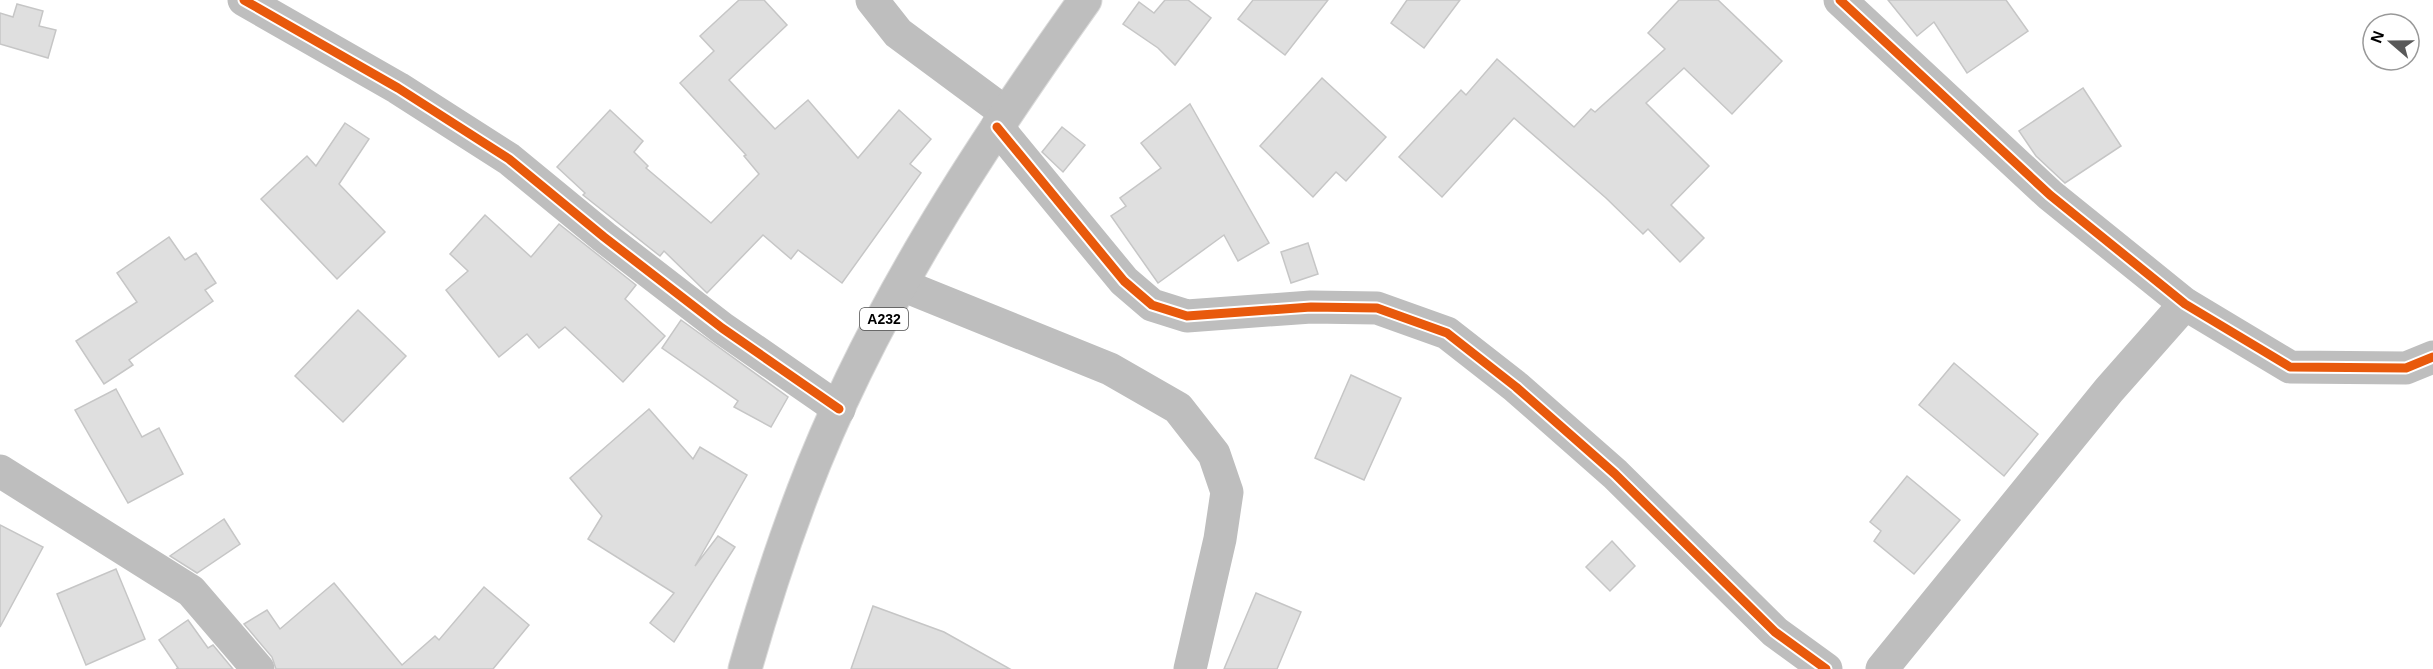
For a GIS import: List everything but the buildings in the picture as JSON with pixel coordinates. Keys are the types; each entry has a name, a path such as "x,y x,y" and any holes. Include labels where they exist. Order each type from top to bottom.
{"street":[{"path":"244,0 398,88 509,159 604,237 722,328 840,409"},
{"path":"872,0 898,33 1001,120 1124,281 1152,305 1187,316 1311,307 1377,308 1447,333 1516,387 1607,467 1775,632 1826,669"},
{"name":"A232","path":"746,669 759,619 803,491 840,409 902,285 1001,120 1084,0"},
{"path":"1840,0 2050,195 2185,304 2290,367 2406,368 2433,357"},
{"path":"902,285 1110,369 1178,408 1214,454 1227,492 1220,539 1190,669"},
{"path":"1882,669 2109,390 2185,304"},
{"path":"0,471 191,591 258,669"}],"cycle path":[{"path":"244,0 398,88 509,159 604,237 722,328 839,409"},
{"path":"1840,0 2050,195 2185,304 2290,367 2406,368 2433,357"},
{"path":"997,127 1124,281 1152,305 1187,316 1311,307 1377,308 1447,333 1516,387 1615,474 1775,632 1826,669"}]}
